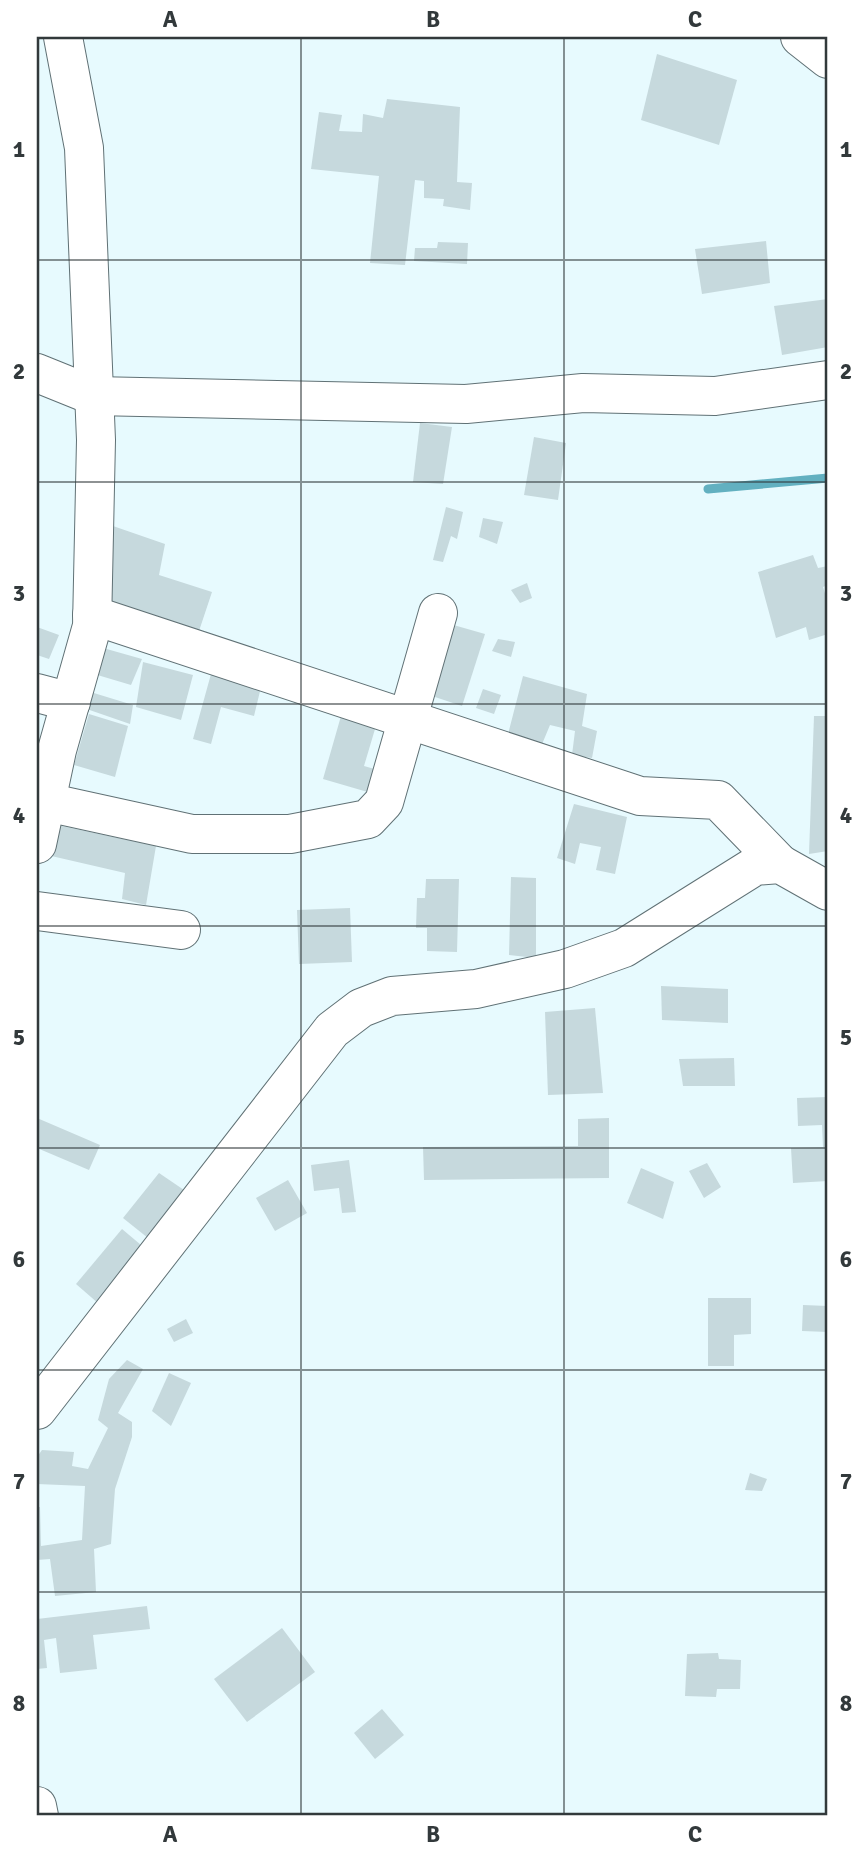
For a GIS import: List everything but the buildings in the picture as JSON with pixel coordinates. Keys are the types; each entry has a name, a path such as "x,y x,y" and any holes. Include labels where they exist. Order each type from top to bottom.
{"street":[{"path":"37,844 54,698 92,626 94,396 85,148 63,37"},
{"path":"800,37 828,60"},
{"path":"37,373 94,396 466,404 583,393 715,396 828,380"},
{"path":"41,801 192,834 290,834 368,819 384,802 438,613"},
{"path":"92,615 640,796 718,800 780,864 828,891"},
{"path":"37,1410 332,1030 361,1008 392,996 476,989 565,969 624,948 755,866 780,864"},
{"path":"37,911 181,930"}],"waterway":[{"path":"708,489 828,478"}]}
